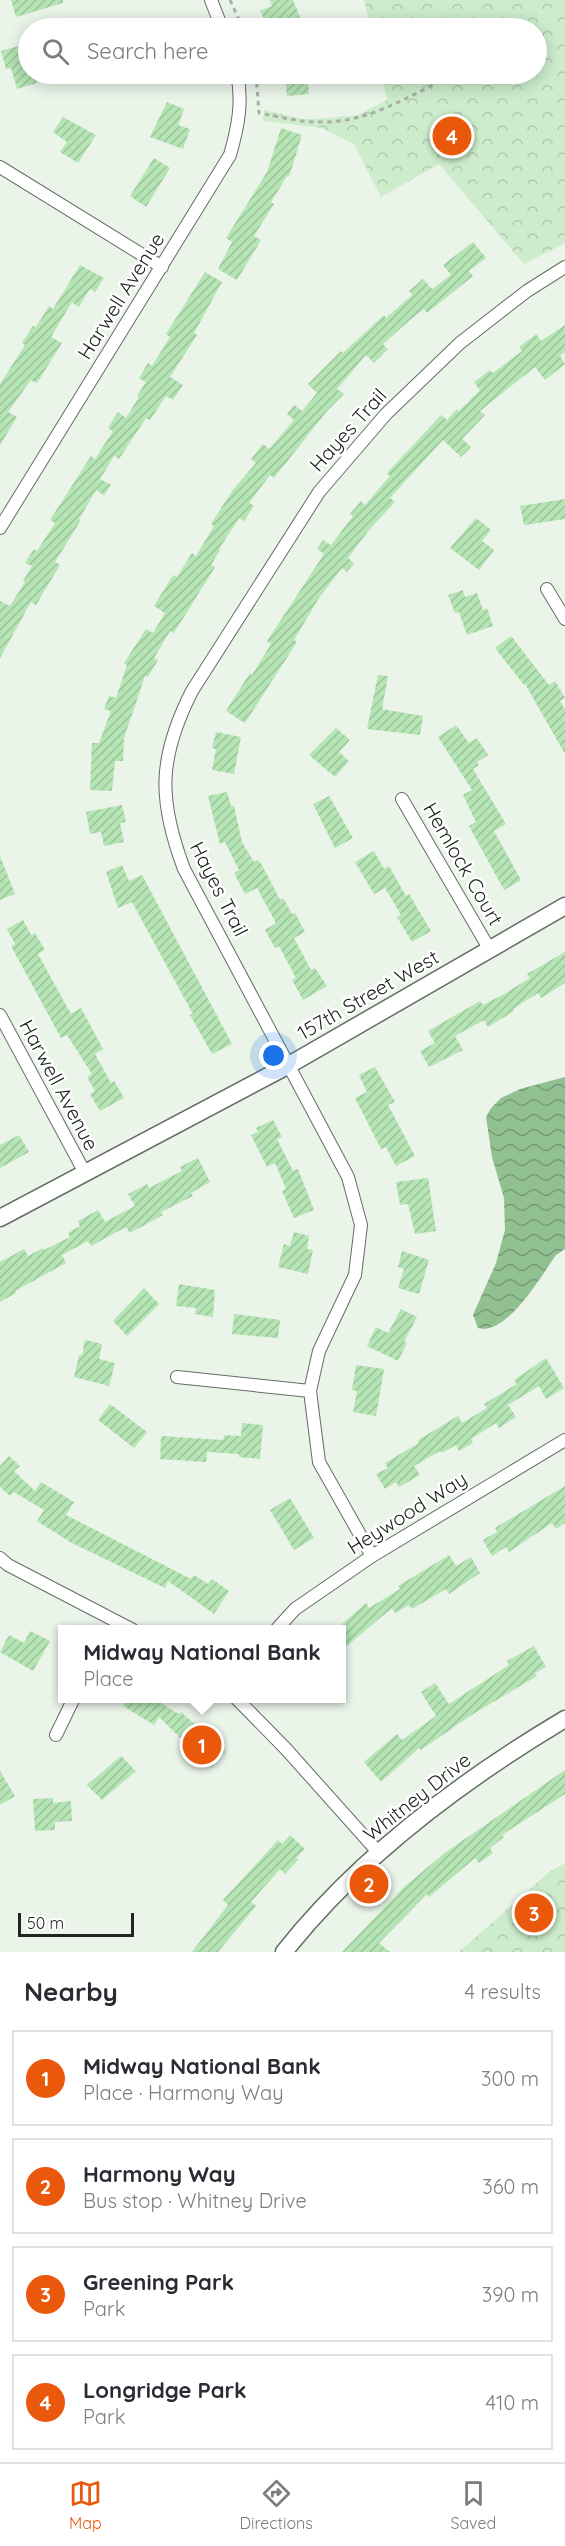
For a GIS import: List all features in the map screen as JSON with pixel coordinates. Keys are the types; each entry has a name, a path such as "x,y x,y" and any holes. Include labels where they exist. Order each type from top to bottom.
{"street":[{"path":"211,0 218,18"},
{"name":"Harwell Avenue","path":"0,528 230,155 239,124 239,84"},
{"path":"0,167 162,267"},
{"name":"Hayes Trail","path":"372,1556 318,1462 310,1390 319,1351 355,1275 361,1226 348,1177 184,869 170,833 165,795 166,760 176,722 192,691 319,492 386,414 460,343 527,291 565,267"},
{"path":"547,589 565,619"},
{"name":"Hemlock Court","path":"402,799 490,950"},
{"name":"157th Street West","path":"0,1218 289,1065 565,906"},
{"name":"Harwell Avenue","path":"0,1015 85,1173"},
{"path":"177,1377 310,1390"},
{"name":"Heywood Way","path":"280,1625 295,1609 372,1556 565,1440"},
{"path":"0,1558 8,1565 109,1624"},
{"path":"56,1735 72,1703"},
{"path":"241,1703 286,1749 378,1852"},
{"name":"Whitney Drive","path":"284,1952 378,1852 508,1753 565,1719"}],"path":[{"path":"230,0 238,18"},
{"path":"257,84 259,113 302,122 325,122 358,118 433,84"}],"green space":[{"path":"364,0 565,0 565,243 524,264 439,164 381,197 354,144 322,128 263,121 264,110 302,119 358,115 387,100 383,84 547,84 547,18 368,18"},
{"path":"565,1863 565,1952 459,1952 548,1873"}],"water":[{"path":"565,1077 565,1249 556,1255 511,1314 489,1328 478,1328 473,1315 496,1263 505,1230 504,1198 492,1157 486,1117 501,1098 520,1089"}],"building":[{"path":"11,0 63,0 63,3 16,17"},
{"path":"270,0 293,0 300,17 263,18 260,11 272,6"},
{"path":"18,46 18,84 34,84 17,89 11,68 6,69 1,51"},
{"path":"286,84 308,84 309,94 287,96"},
{"path":"167,102 184,109 178,125 190,129 183,149 150,137"},
{"path":"63,117 96,135 78,163 60,152 67,142 53,132"},
{"path":"281,128 302,135 289,177 287,176 271,202 274,204 254,236 261,240 237,280 218,269 232,242 226,238 267,172"},
{"path":"154,158 170,168 146,207 130,196"},
{"path":"473,242 486,258 469,271 473,276 427,313 424,309 410,320 383,344 388,349 374,363 366,355 337,389 344,394 327,411 274,478 270,475 249,503 254,506 244,521 239,518 219,549 211,565 215,567 174,633 170,631 154,658 158,660 148,677 145,676 124,738 123,761 115,761 112,791 90,790 92,743 99,743 111,711 104,709 109,696 116,698 127,665 124,663 146,629 153,633 165,613 154,606 173,575 177,577 192,553 196,556 214,526 211,524 232,491 256,463 251,459 263,444 269,449 294,420 287,414 294,405 302,411 317,393 308,384 341,351 343,353 384,315 386,318 412,295 409,291 423,279 432,289 451,275 443,265"},
{"path":"80,265 104,278 95,292 90,289 79,307 72,302 51,337 62,343 37,383 31,380 8,412 17,417 0,445 0,384 25,345 22,343 33,326 36,327 49,306 53,309"},
{"path":"205,272 222,282 194,333 197,335 170,377 183,385 173,400 166,396 150,420 146,418 119,459 114,456 100,479 111,485 104,495 96,490 79,519 81,520 55,562 60,565 36,605 31,602 0,658 0,601 10,606 25,582 23,581 32,566 25,563 34,549 37,551 55,523 50,520 91,456 95,459 113,431 108,428 118,412 126,418 139,397 137,396 146,382 139,378 148,363 152,366 170,337 166,334"},
{"path":"565,325 565,352 560,356 565,364 545,380 535,367 480,411 485,415 462,439 471,447 461,457 443,440 390,498 395,502 369,530 348,558 354,563 347,572 342,568 319,598 294,640 297,642 245,723 226,711 250,673 252,675 271,644 267,641 324,554 317,549 323,540 331,545 353,516 350,514 361,501 365,505 390,476 387,473 441,415 447,420 480,390 474,382 490,370 493,373 522,351 519,347 536,334 541,341"},
{"path":"565,499 565,519 524,525 520,506"},
{"path":"476,518 491,530 482,541 494,550 479,570 450,548"},
{"path":"463,590 465,597 477,593 483,610 487,608 493,626 467,635 459,612 455,613 448,595"},
{"path":"511,636 549,685 555,681 565,698 560,701 565,710 565,754 525,684 495,648"},
{"path":"378,675 388,676 382,709 423,716 420,735 367,729"},
{"path":"456,725 469,743 477,738 488,755 477,762 479,765 473,769 506,824 494,831 521,880 504,890 469,826 476,822 463,795 472,790 438,737"},
{"path":"336,728 350,740 339,752 349,761 335,777 309,755"},
{"path":"216,732 241,737 234,774 212,770 216,749 212,748"},
{"path":"227,792 231,806 234,806 242,842 254,862 258,860 262,865 280,900 283,898 292,914 295,913 305,932 294,938 311,970 315,968 327,986 303,1000 292,980 296,978 279,946 275,948 265,930 276,923 257,888 245,894 234,873 239,870 225,842 220,844 208,796"},
{"path":"329,796 353,838 335,848 313,804"},
{"path":"122,805 126,822 120,823 124,842 104,846 101,832 90,834 86,812"},
{"path":"374,851 384,869 389,866 406,896 409,894 431,931 412,942 397,917 401,915 385,888 374,894 355,862"},
{"path":"0,856 15,894 0,900"},
{"path":"122,865 129,881 142,875 232,1044 212,1054 190,1015 193,1014 132,902 118,908 106,872"},
{"path":"23,920 31,935 35,933 45,950 38,954 71,1014 81,1008 103,1049 95,1054 111,1083 114,1081 124,1098 100,1111 90,1094 95,1091 87,1077 92,1074 67,1035 61,1038 11,946 15,944 7,929"},
{"path":"565,952 565,983 541,998 538,993 488,1027 484,1020 455,1036 463,1050 429,1067 420,1051 435,1043 428,1031 480,1001 483,1005 504,994 530,978 527,974"},
{"path":"375,1067 395,1102 388,1105 415,1156 396,1166 386,1147 381,1149 355,1098 367,1092 359,1075"},
{"path":"273,1120 282,1137 277,1139 293,1171 298,1169 314,1210 294,1218 282,1191 286,1189 275,1163 267,1167 251,1135 258,1132 256,1128"},
{"path":"19,1135 29,1152 0,1168 0,1145"},
{"path":"198,1158 210,1182 191,1193 193,1196 161,1212 163,1215 130,1233 126,1227 91,1246 88,1241 62,1255 66,1263 15,1291 16,1293 0,1302 0,1262 24,1249 28,1256 70,1237 68,1233 80,1226 78,1221 98,1210 105,1222 135,1206 128,1194 147,1184 149,1188 182,1171 180,1167"},
{"path":"428,1178 436,1231 415,1234 408,1204 400,1205 396,1182"},
{"path":"294,1232 309,1236 307,1249 313,1250 308,1274 278,1267 284,1244 290,1246"},
{"path":"402,1251 429,1260 419,1294 398,1288 404,1269 398,1267"},
{"path":"179,1284 215,1290 213,1317 195,1314 196,1308 176,1306"},
{"path":"144,1288 159,1304 127,1336 113,1321"},
{"path":"401,1309 417,1317 404,1342 407,1343 398,1361 367,1346 376,1327 388,1333"},
{"path":"234,1314 280,1320 278,1338 232,1334"},
{"path":"85,1340 102,1344 99,1359 115,1363 109,1386 74,1377"},
{"path":"546,1358 564,1388 546,1399 539,1386 508,1405 516,1417 499,1428 496,1423 471,1439 473,1443 459,1451 456,1445 442,1453 440,1451 414,1466 420,1475 399,1487 396,1482 385,1489 376,1474 388,1468 385,1463 458,1416 462,1423 487,1408 484,1404 517,1384 514,1380"},
{"path":"356,1365 384,1369 376,1416 353,1412 357,1391 352,1390"},
{"path":"110,1404 147,1432 134,1448 98,1420"},
{"path":"242,1423 263,1425 260,1459 239,1457 239,1454 207,1452 206,1462 160,1459 161,1436 223,1440 224,1435 241,1436"},
{"path":"9,1456 20,1466 14,1471 35,1491 41,1482 74,1502 66,1515 191,1579 194,1575 208,1584 212,1579 229,1591 214,1614 168,1581 165,1588 70,1542 37,1521 44,1510 14,1492 10,1496 0,1487 0,1466"},
{"path":"565,1486 565,1523 556,1529 552,1523 509,1552 506,1547 492,1556 483,1540 497,1532 495,1528"},
{"path":"290,1498 314,1538 294,1550 270,1510"},
{"path":"449,1555 456,1566 471,1557 480,1573 449,1594 446,1589 412,1609 409,1605 395,1613 392,1608 346,1647 346,1625 342,1624 366,1603 369,1608 400,1589 398,1586"},
{"path":"30,1631 50,1641 33,1671 0,1652 9,1635 24,1643"},
{"path":"534,1646 546,1667 535,1673 537,1676 470,1716 421,1750 419,1748 381,1782 364,1762 397,1734 402,1740 436,1716 421,1692 435,1683 449,1704 509,1665 507,1661"},
{"path":"124,1703 160,1703 179,1714 181,1712 226,1752 211,1768 159,1717 154,1725 123,1706"},
{"path":"121,1756 136,1771 102,1800 87,1785"},
{"path":"565,1770 565,1794 502,1835 504,1837 490,1848 493,1853 479,1863 475,1858 429,1897 427,1894 379,1943 390,1952 342,1952 404,1887 446,1852"},
{"path":"0,1771 15,1796 0,1805"},
{"path":"53,1798 53,1803 71,1801 72,1821 55,1822 55,1830 35,1831 33,1799"},
{"path":"290,1835 305,1849 296,1858 298,1860 285,1874 280,1869 251,1902 256,1906 218,1952 192,1952 228,1905 223,1900 278,1840 282,1844"}],"place":[{"name":"Longridge Park","path":"452,136"},
{"name":"Midway National Bank","path":"202,1745"},
{"name":"Harmony Way","path":"369,1884"},
{"name":"Greening Park","path":"534,1913"}]}
